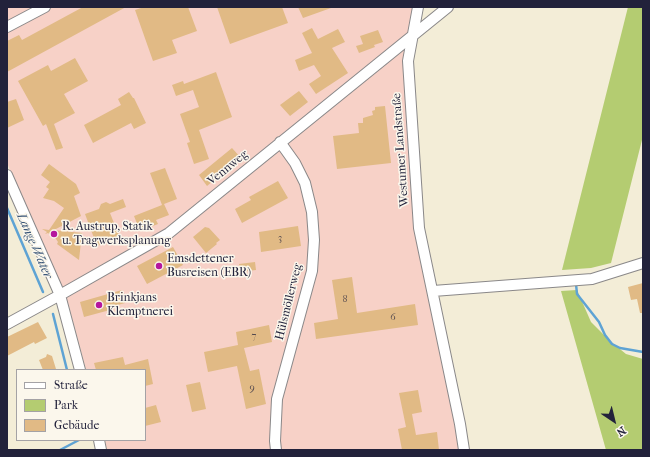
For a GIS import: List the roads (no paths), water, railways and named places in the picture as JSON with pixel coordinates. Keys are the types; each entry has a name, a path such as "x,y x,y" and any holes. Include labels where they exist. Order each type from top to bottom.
{"street":[{"path":"7,27 45,7"},
{"name":"Westumer Landstraße","path":"418,7 408,61 419,228 460,424 464,450"},
{"name":"Vennweg","path":"7,324 169,233 448,7"},
{"name":"Hülsmöllerweg","path":"276,450 277,399 312,271 314,240 312,212 305,183 295,163 280,142"},
{"path":"7,175 60,295 80,369"},
{"path":"433,291 592,279 643,263"}],"waterway":[{"name":"Lange Water","path":"7,208 43,292"},
{"path":"576,284 577,294 599,322 605,335 612,344 620,348 643,352"},
{"name":"Lange Water","path":"53,314 67,369"},
{"name":"Lange Water","path":"60,450 77,441"}],"place":[{"name":"R. Austrup, Statik u. Tragwerksplanung","path":"54,234"},
{"name":"Emsdettener Busreisen (EBR)","path":"159,266"},
{"name":"Brinkjans Klemptnerei","path":"99,305"}]}
